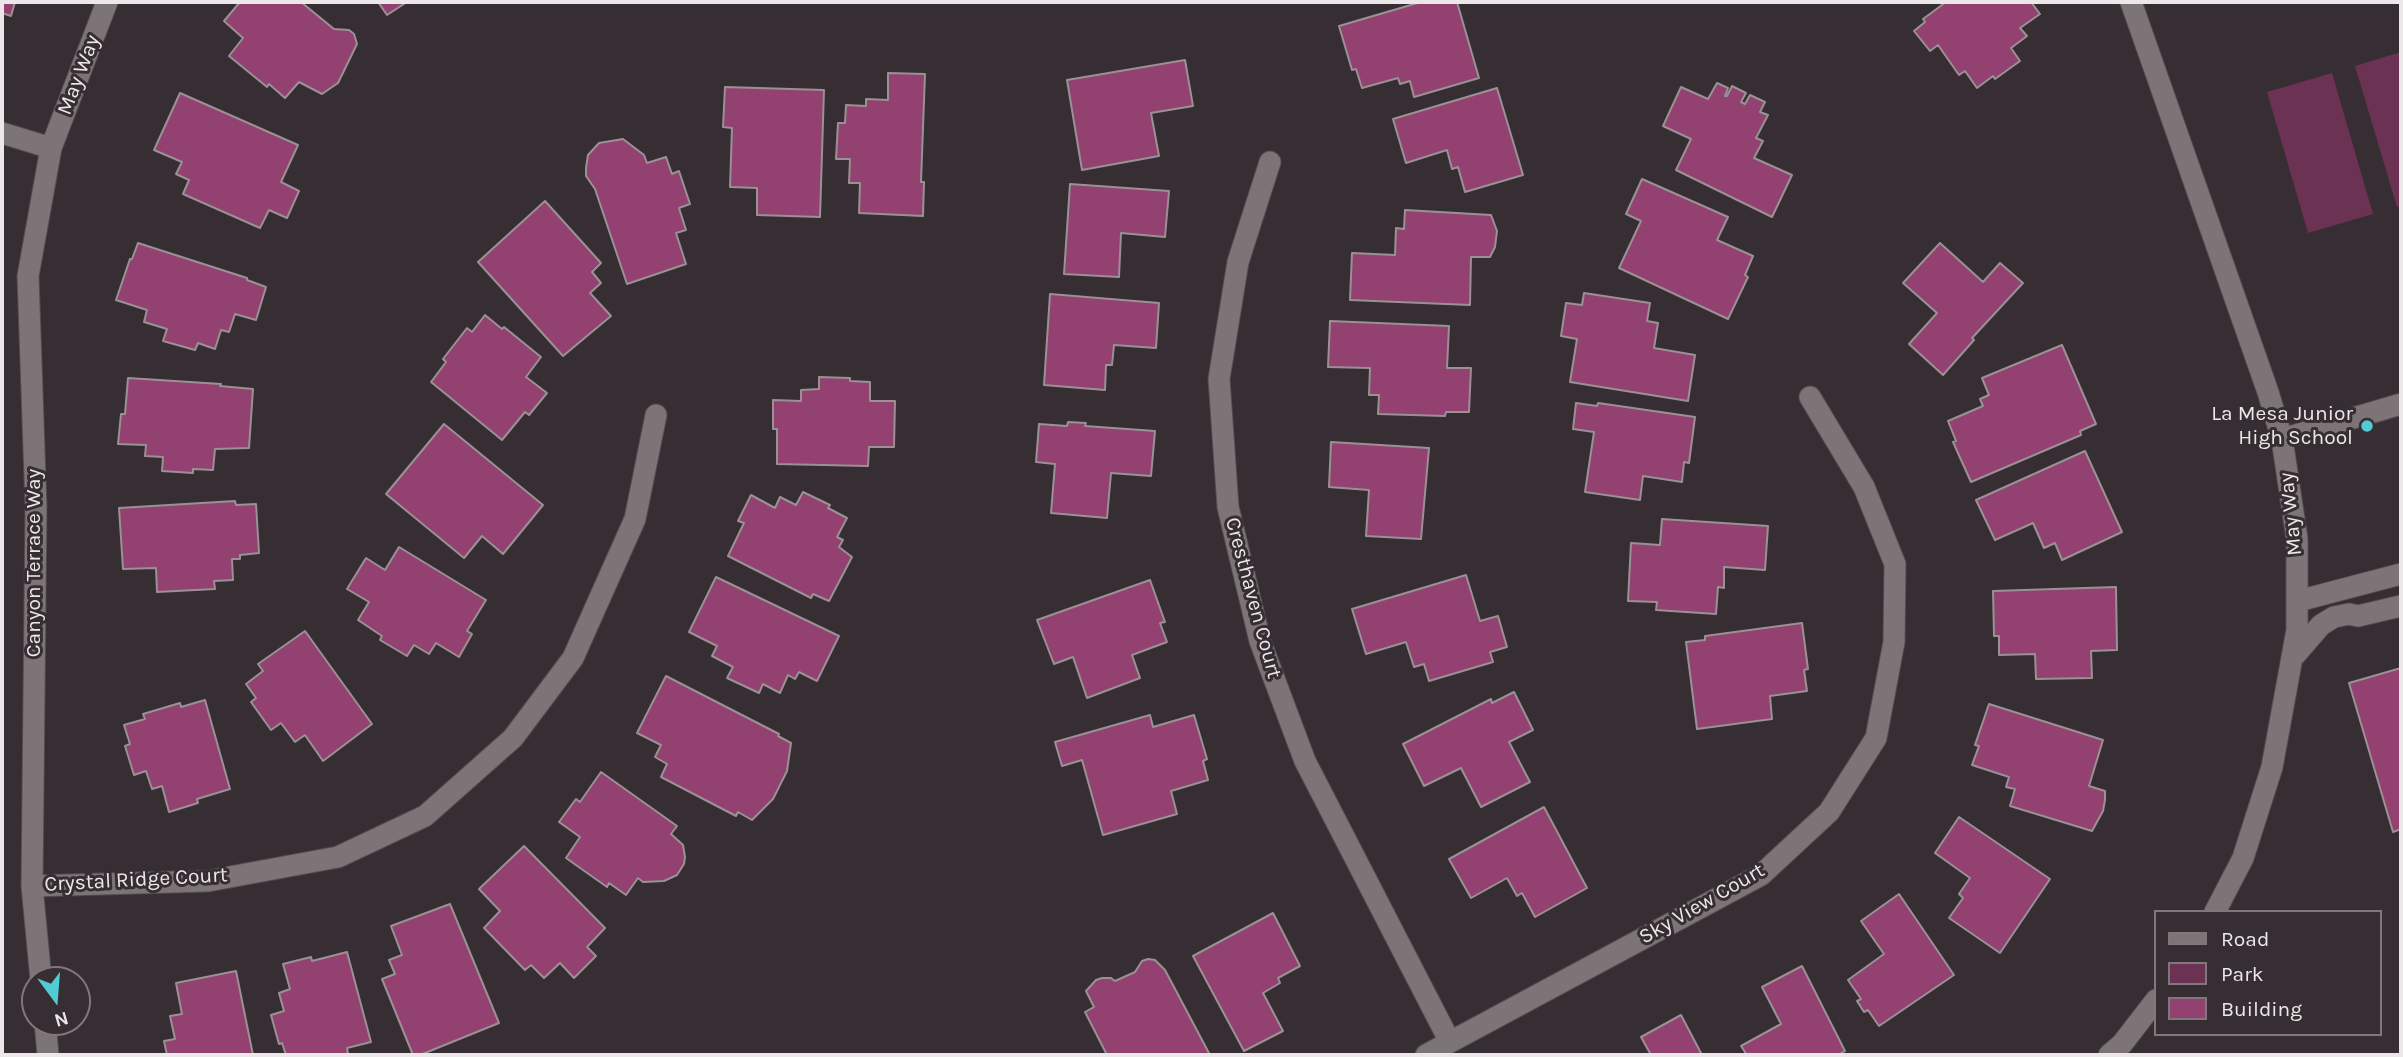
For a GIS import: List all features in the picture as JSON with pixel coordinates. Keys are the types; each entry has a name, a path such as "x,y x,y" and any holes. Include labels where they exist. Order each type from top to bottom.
{"street":[{"name":"May Way","path":"51,148 107,2"},
{"name":"May Way","path":"2131,2 2227,272 2282,439 2297,539 2298,601 2293,657 2272,767 2243,858 2216,910"},
{"path":"2,133 51,148"},
{"name":"Canyon Terrace Way","path":"40,966 32,886 36,507 28,276 51,148"},
{"name":"Cresthaven Court","path":"1270,162 1238,262 1219,379 1228,507 1261,641 1304,761 1450,1042"},
{"name":"Sky View Court","path":"1426,1055 1761,875 1829,812 1876,738 1894,642 1895,564 1864,487 1810,397"},
{"path":"2282,439 2401,404"},
{"name":"Crystal Ridge Court","path":"32,886 208,881 338,857 425,816 513,738 573,658 635,519 656,415"},
{"path":"2298,601 2401,574"},
{"path":"2293,657 2321,625 2334,617 2349,614 2358,616 2401,606"},
{"path":"2109,1055 2122,1044 2154,1003"},
{"path":"46,1036 48,1055"}],"green space":[{"path":"2401,52 2401,206 2397,207 2355,66"},
{"path":"2332,73 2373,214 2308,233 2267,92"}],"building":[{"path":"2,2 15,2 11,16 2,13"},
{"path":"240,2 301,2 334,29 349,30 354,34 357,44 338,83 322,94 299,82 285,98 229,56 243,38 224,21"},
{"path":"378,2 407,2 387,15"},
{"path":"1421,2 1457,2 1479,78 1414,97 1410,81 1400,84 1398,78 1362,88 1356,69 1352,70 1339,26"},
{"path":"1946,2 2031,2 2040,14 2020,28 2027,36 2011,48 2020,61 1977,88 1965,71 1959,75 1938,45 1930,51 1914,31 1925,22 1923,19"},
{"path":"1185,60 1193,106 1151,113 1159,156 1082,170 1067,80"},
{"path":"888,73 925,74 921,182 924,182 923,216 859,213 860,183 849,183 850,159 836,159 838,123 845,123 846,105 866,106 866,99 888,100"},
{"path":"1717,83 1728,88 1725,96 1732,86 1746,93 1741,102 1745,104 1750,95 1765,102 1760,112 1768,115 1756,138 1763,141 1754,158 1792,175 1772,217 1676,170 1691,139 1663,126 1681,87 1708,99"},
{"path":"725,87 824,90 820,217 757,215 757,188 730,187 732,128 723,127"},
{"path":"1497,88 1523,175 1465,192 1458,167 1452,169 1447,150 1406,163 1393,119"},
{"path":"180,93 298,145 281,182 299,191 287,218 269,210 260,228 183,194 189,180 176,174 182,162 154,150"},
{"path":"623,139 644,155 647,163 666,157 672,174 679,171 690,204 679,208 686,230 676,233 686,264 627,284 595,189 586,176 588,155 599,143"},
{"path":"1642,179 1728,217 1717,240 1753,256 1745,275 1748,277 1728,319 1619,268 1641,221 1626,214"},
{"path":"1070,184 1169,191 1165,237 1121,233 1119,277 1064,274"},
{"path":"545,201 601,263 592,272 601,283 590,293 611,316 563,356 478,262"},
{"path":"1405,210 1491,215 1497,231 1495,247 1490,257 1471,257 1470,305 1350,300 1352,253 1395,255 1396,228 1404,229"},
{"path":"138,243 247,278 266,287 256,320 235,314 229,332 221,330 215,349 198,343 195,350 163,341 167,329 144,322 147,310 116,300"},
{"path":"1940,243 1983,282 2000,263 2023,283 1972,338 1974,340 1943,375 1909,344 1937,313 1903,283"},
{"path":"1584,293 1650,303 1647,321 1658,323 1654,348 1695,355 1688,401 1570,382 1577,339 1561,336 1566,303 1582,305"},
{"path":"1050,294 1159,303 1156,348 1114,345 1112,365 1106,365 1105,390 1044,385"},
{"path":"485,315 541,357 526,377 547,393 529,415 525,412 502,440 431,382 446,362 443,359 467,328 472,332"},
{"path":"1330,321 1449,326 1447,368 1471,368 1469,412 1446,412 1445,416 1378,414 1379,395 1369,395 1370,368 1328,367"},
{"path":"2062,345 2096,424 2080,431 2081,435 1971,482 1953,442 1956,441 1948,421 1983,406 1980,399 1989,395 1982,378"},
{"path":"819,377 870,382 870,401 895,401 894,447 869,447 868,466 777,464 777,429 773,429 773,400 801,401 801,390 819,389"},
{"path":"128,378 221,384 220,386 253,389 249,448 215,449 213,470 193,469 193,473 162,471 163,457 145,456 146,445 118,444 121,414 125,414"},
{"path":"1576,403 1597,406 1598,403 1695,417 1689,463 1684,462 1682,482 1643,476 1640,500 1585,492 1594,432 1573,429"},
{"path":"1068,422 1086,423 1085,426 1155,431 1151,476 1111,473 1107,518 1051,513 1055,464 1036,462 1039,424 1067,426"},
{"path":"444,424 543,505 503,554 482,536 464,558 386,494"},
{"path":"1331,442 1429,448 1421,539 1366,536 1369,490 1329,487"},
{"path":"2085,451 2122,532 2062,560 2055,543 2044,548 2033,523 1995,540 1976,500"},
{"path":"803,492 830,505 828,508 847,518 837,537 843,540 839,547 852,557 829,601 813,594 811,598 728,556 744,523 738,521 751,495 775,508 780,497 796,505"},
{"path":"235,501 236,505 256,504 259,553 240,555 240,559 232,559 233,580 214,581 215,589 157,592 156,568 123,569 119,508"},
{"path":"1662,519 1768,526 1765,570 1724,567 1724,588 1718,587 1716,614 1656,610 1657,602 1628,601 1631,543 1660,545"},
{"path":"399,547 486,600 467,631 472,634 459,657 436,643 429,654 414,645 407,656 380,640 382,636 358,620 369,602 347,589 366,558 385,570"},
{"path":"1466,575 1480,621 1498,616 1507,647 1490,652 1493,662 1429,681 1424,664 1414,667 1406,642 1366,654 1352,609"},
{"path":"716,577 839,636 817,681 799,672 795,679 788,675 780,693 763,684 759,693 727,678 733,667 712,656 717,646 689,632"},
{"path":"1150,580 1165,622 1160,623 1167,642 1132,655 1140,678 1087,698 1073,657 1054,664 1037,620"},
{"path":"2116,587 2117,650 2091,651 2092,678 2036,679 2035,654 1999,655 1999,636 1994,636 1993,591"},
{"path":"1802,623 1808,669 1804,670 1807,691 1770,696 1772,719 1697,729 1686,642 1705,640 1705,636"},
{"path":"305,631 372,724 323,761 305,735 295,742 281,723 271,730 251,702 256,698 246,684 263,671 258,664"},
{"path":"2401,668 2401,829 2393,832 2349,683"},
{"path":"666,676 779,734 778,736 791,743 787,771 773,799 752,820 738,812 736,816 661,777 667,764 655,757 661,745 637,733"},
{"path":"1514,692 1533,730 1509,742 1530,782 1481,807 1461,768 1424,786 1403,744 1491,699 1492,703"},
{"path":"205,700 230,789 197,799 198,803 169,812 162,786 152,789 146,771 134,775 125,746 130,744 124,725 145,719 143,714 180,703 181,707"},
{"path":"1989,704 2103,740 2089,786 2105,791 2105,800 2103,811 2092,831 2010,806 2015,789 2006,787 2009,777 1972,765 1979,746 1975,745"},
{"path":"1150,715 1153,727 1194,715 1207,759 1203,761 1208,780 1171,791 1177,814 1103,835 1082,760 1062,766 1055,742"},
{"path":"601,772 677,826 671,834 683,845 685,857 677,875 664,881 643,882 638,878 626,895 609,883 607,887 566,858 580,837 559,822 576,799 580,802"},
{"path":"1544,807 1587,888 1535,917 1522,893 1517,896 1507,878 1471,898 1449,859"},
{"path":"1959,817 2050,879 2000,953 1949,918 1963,898 1959,894 1970,878 1935,853"},
{"path":"524,846 605,928 587,947 596,956 574,978 560,963 544,978 531,965 525,970 484,928 500,911 479,889"},
{"path":"1899,894 1954,975 1879,1026 1868,1010 1864,1012 1857,1001 1861,999 1848,980 1884,954 1861,921"},
{"path":"450,904 499,1023 420,1055 413,1055 382,979 395,974 389,960 402,955 391,926"},
{"path":"1273,913 1300,966 1278,978 1280,983 1263,993 1283,1031 1244,1051 1193,956"},
{"path":"347,952 371,1042 347,1048 348,1053 344,1055 286,1055 282,1043 279,1044 271,1015 284,1011 279,993 290,989 283,964 311,957 312,961"},
{"path":"1155,960 1165,970 1210,1055 1107,1055 1085,1012 1094,1007 1086,991 1096,980 1111,978 1115,981 1135,972 1142,961"},
{"path":"1802,966 1845,1051 1838,1055 1747,1055 1741,1046 1781,1024 1762,987"},
{"path":"236,971 253,1055 167,1055 164,1041 175,1039 170,1016 182,1014 176,983"},
{"path":"1681,1015 1702,1055 1651,1055 1641,1037"}],"place":[{"name":"La Mesa Junior High School","path":"2367,426"}]}
